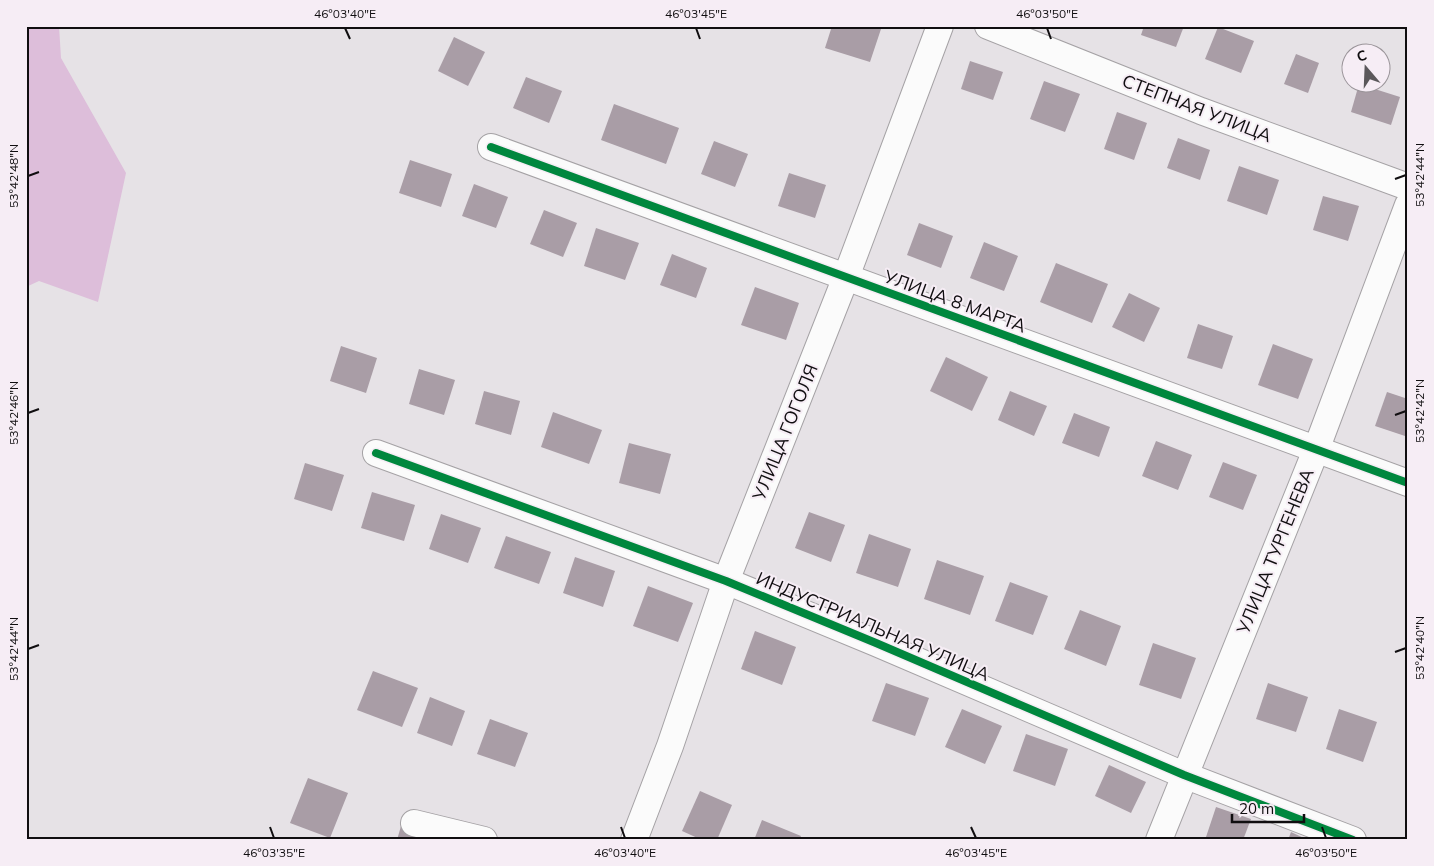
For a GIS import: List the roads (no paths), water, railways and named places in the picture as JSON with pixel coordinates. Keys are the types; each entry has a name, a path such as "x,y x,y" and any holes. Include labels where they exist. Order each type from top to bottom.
{"street":[{"name":"УЛИЦА ГОГОЛЯ","path":"634,840 670,746 726,581 846,277 940,26"},
{"name":"СТЕПНАЯ УЛИЦА","path":"988,26 1201,111 1408,187"},
{"name":"УЛИЦА 8 МАРТА","path":"491,147 1408,483"},
{"name":"УЛИЦА ТУРГЕНЕВА","path":"1159,840 1316,450 1408,205"},
{"name":"ИНДУСТРИАЛЬНАЯ УЛИЦА","path":"376,453 726,581 1184,775 1353,840"},
{"path":"414,822 484,840"}]}
